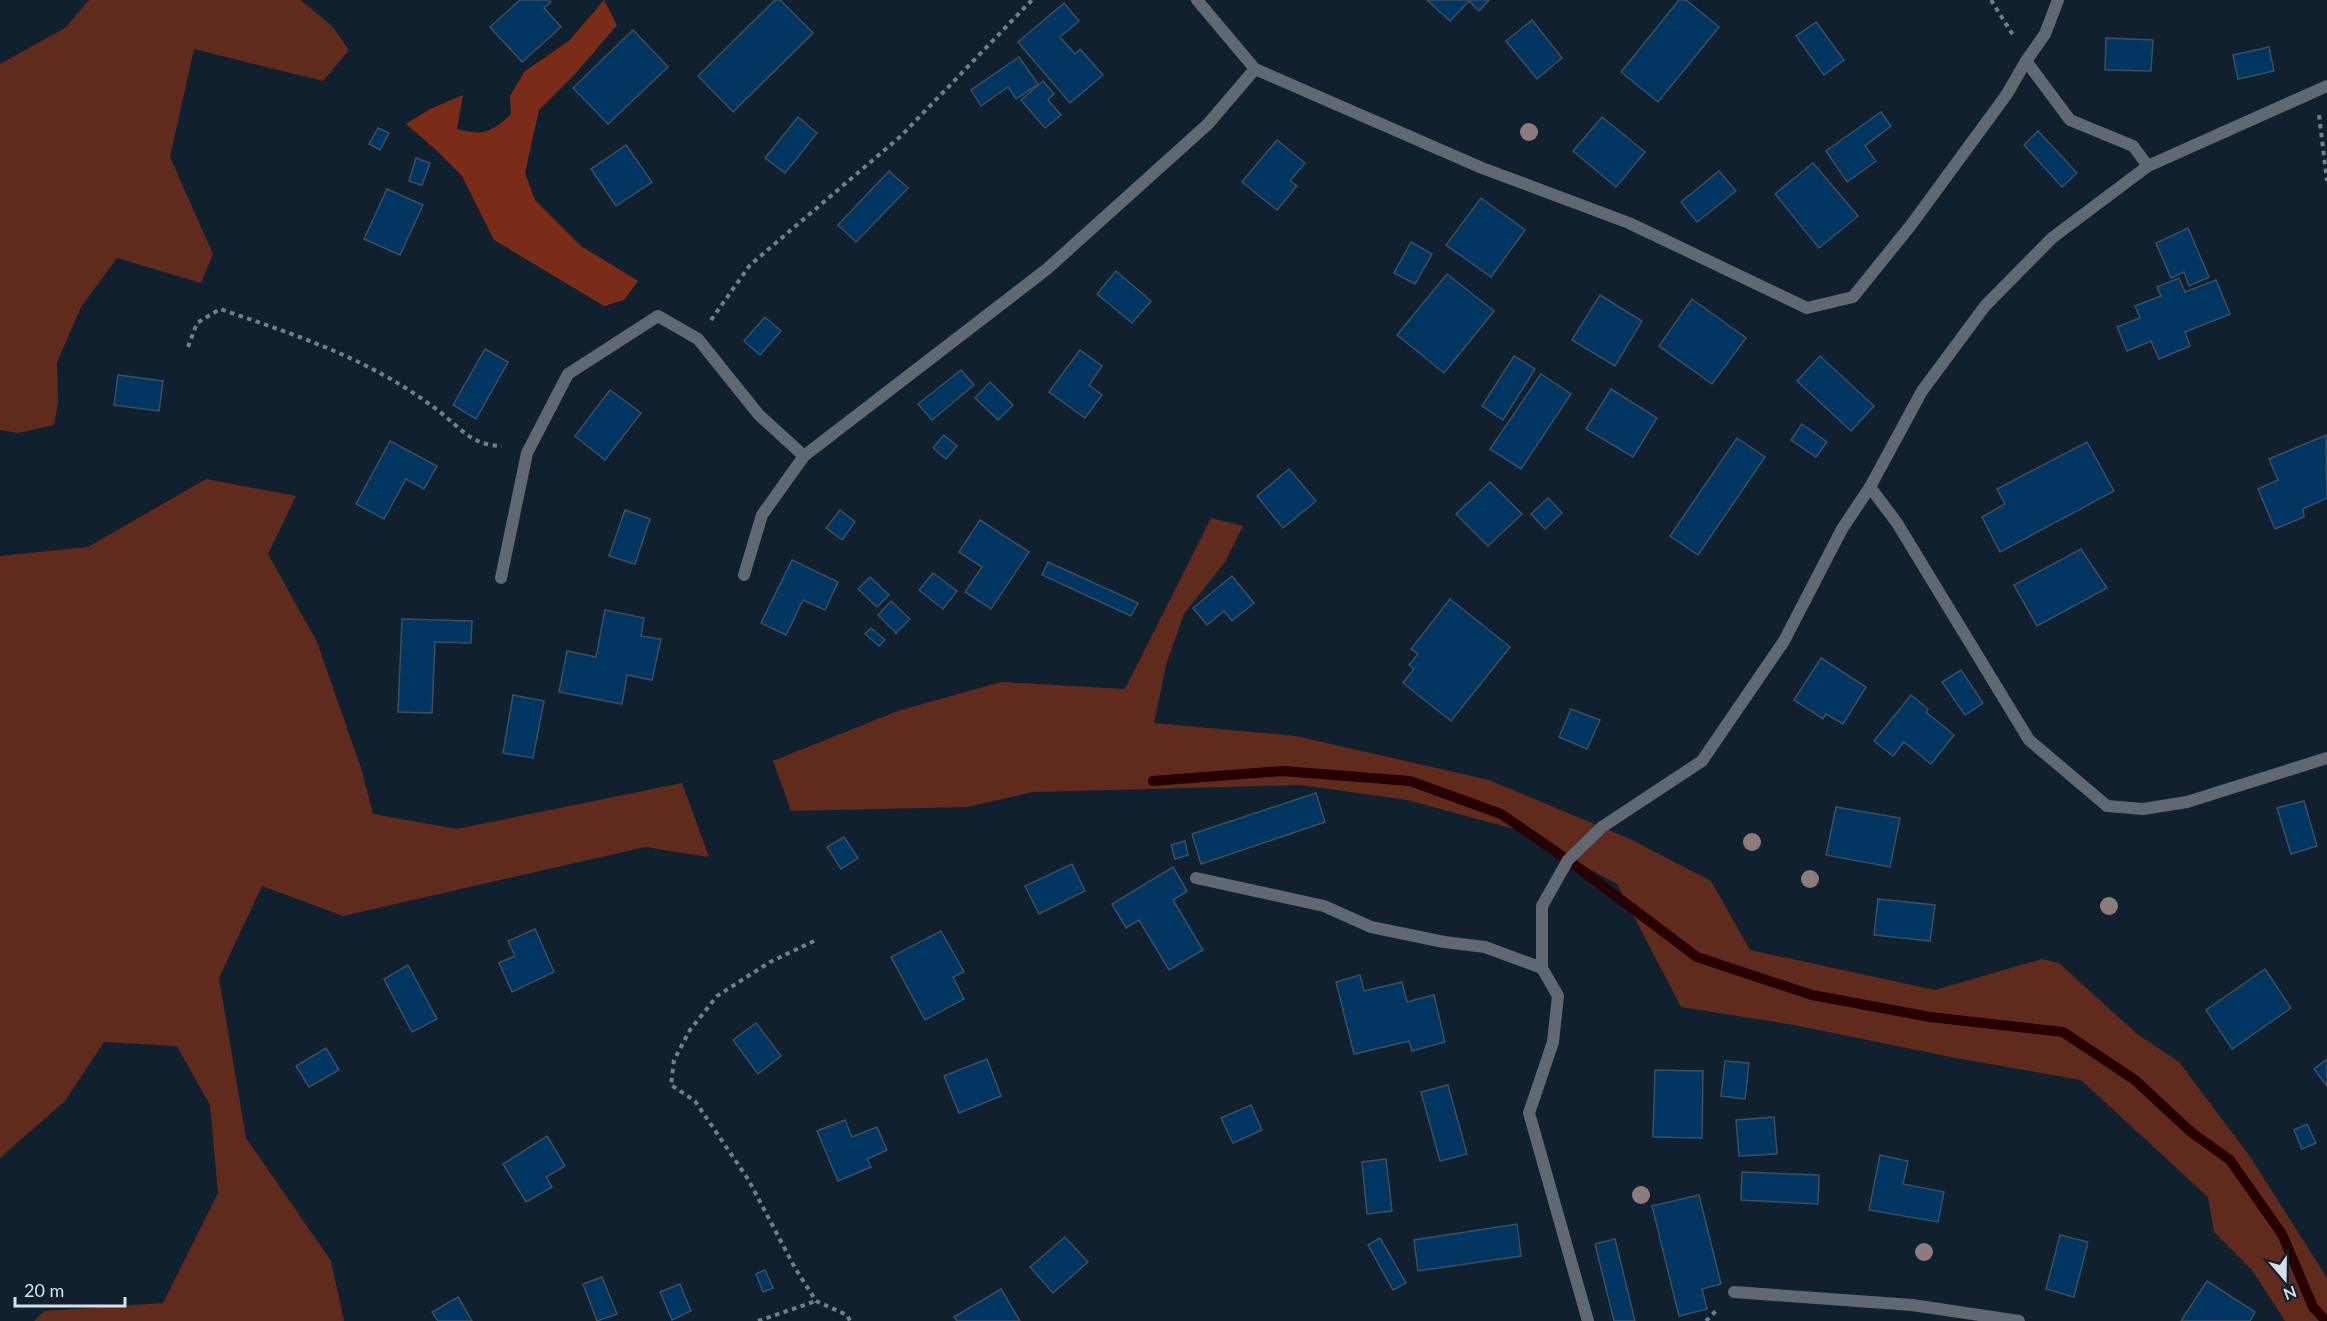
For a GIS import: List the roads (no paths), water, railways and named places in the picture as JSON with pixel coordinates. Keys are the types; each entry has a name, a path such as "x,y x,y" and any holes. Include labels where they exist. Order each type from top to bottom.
{"street":[{"path":"1197,0 1255,69 1482,168 1629,223 1807,308 1853,297 1911,225 2007,94 2045,34 2058,0"},
{"path":"2026,61 2070,120 2133,146 2148,166"},
{"path":"744,575 762,515 804,456 1047,268 1208,124 1255,69"},
{"path":"1588,1321 1529,1113 1553,1042 1558,996 1542,968 1542,906 1568,860 1602,827 1702,761 1784,641 1842,529 1870,487 1922,391 1985,306 2052,238 2148,166 2322,88"},
{"path":"501,578 527,453 568,374 658,316 698,339 759,415 804,456"},
{"path":"1870,487 1897,523 2029,740 2108,806 2143,809 2187,802 2327,758"},
{"path":"1197,878 1324,906 1371,927 1444,942 1485,947 1542,968"},
{"path":"1734,1292 1912,1305 2019,1321"}],"waterway":[{"path":"1153,781 1283,771 1410,781 1501,814 1568,860 1697,957 1812,995 1930,1017 2063,1032 2135,1080 2191,1132 2230,1160 2282,1234 2313,1307 2326,1321"}]}
